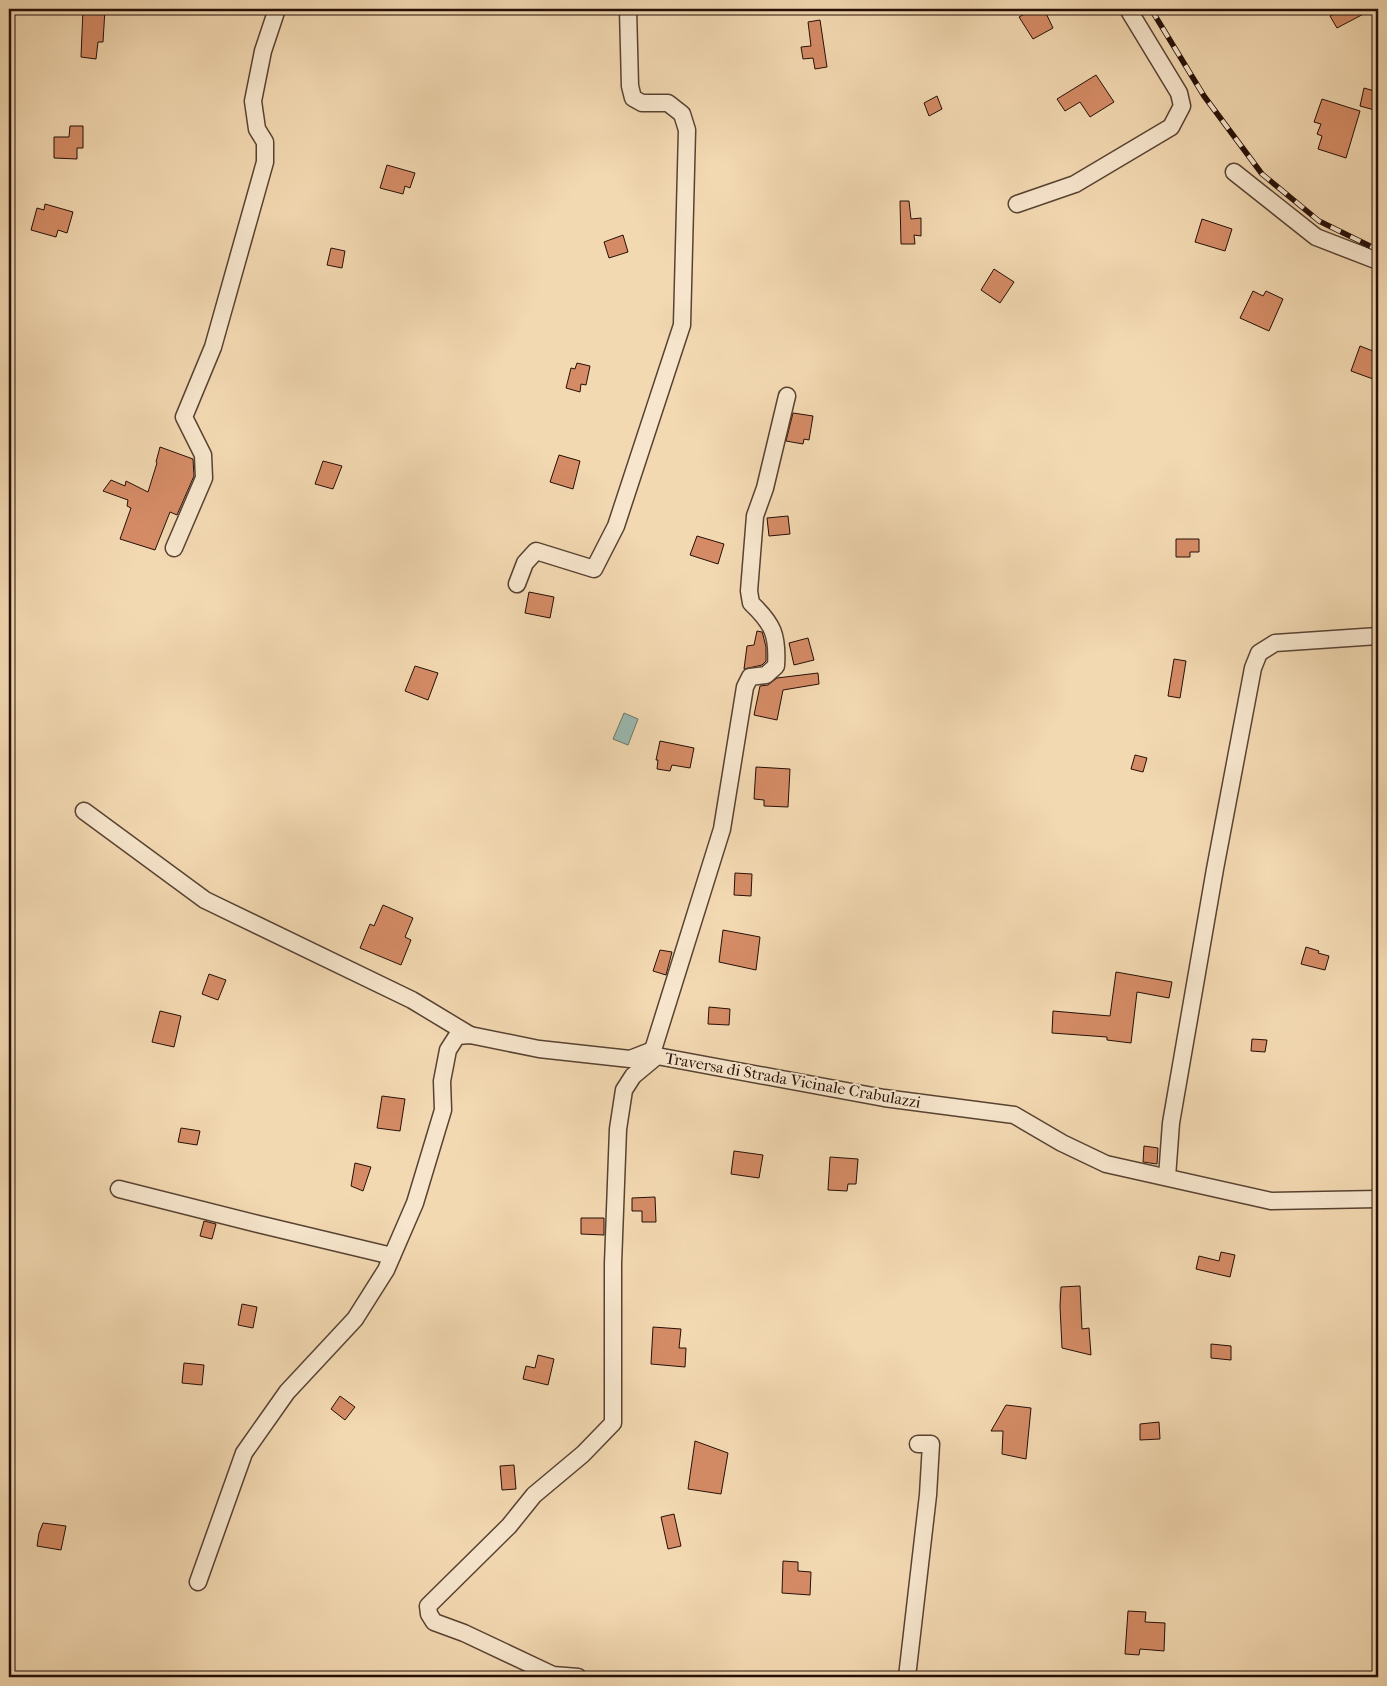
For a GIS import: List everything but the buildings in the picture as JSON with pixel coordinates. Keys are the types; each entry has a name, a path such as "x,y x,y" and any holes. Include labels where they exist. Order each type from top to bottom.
{"street":[{"path":"174,548 204,478 203,455 184,417 213,347 265,162 265,142 257,130 253,101 263,51 277,9"},
{"path":"517,584 525,563 536,551 594,570 616,526 682,325 687,130 682,114 668,103 642,103 633,98 630,86 628,9"},
{"path":"1017,204 1075,184 1171,127 1182,106 1178,94 1128,9"},
{"path":"1234,172 1316,236 1378,262"},
{"name":"Traversa di Strada Vicinale Crabulazzi","path":"787,396 765,488 755,516 749,591 751,603 765,617 776,638 776,666 766,675 750,678 745,687 722,829 655,1053 884,1098 1014,1115 1062,1143 1106,1164 1271,1201 1378,1199"},
{"path":"1167,1177 1175,1103 1215,868 1253,668 1259,653 1275,643 1378,636"},
{"path":"84,811 205,900 412,1000 470,1035"},
{"path":"198,1582 244,1453 287,1392 354,1319 386,1270 415,1203 442,1110 442,1081 448,1050 457,1036 470,1035 538,1049 630,1059 655,1053"},
{"path":"578,1677 553,1675 464,1633 434,1622 429,1614 428,1606 509,1526 534,1496 583,1454 613,1424 613,1264 618,1129 624,1090 633,1076 655,1053"},
{"path":"119,1189 392,1256"},
{"path":"907,1677 932,1444 918,1444"}],"water":[{"path":"624,713 638,719 628,745 613,739"}],"railway":[{"path":"1151,9 1204,96 1262,174 1319,221 1378,250"}]}
